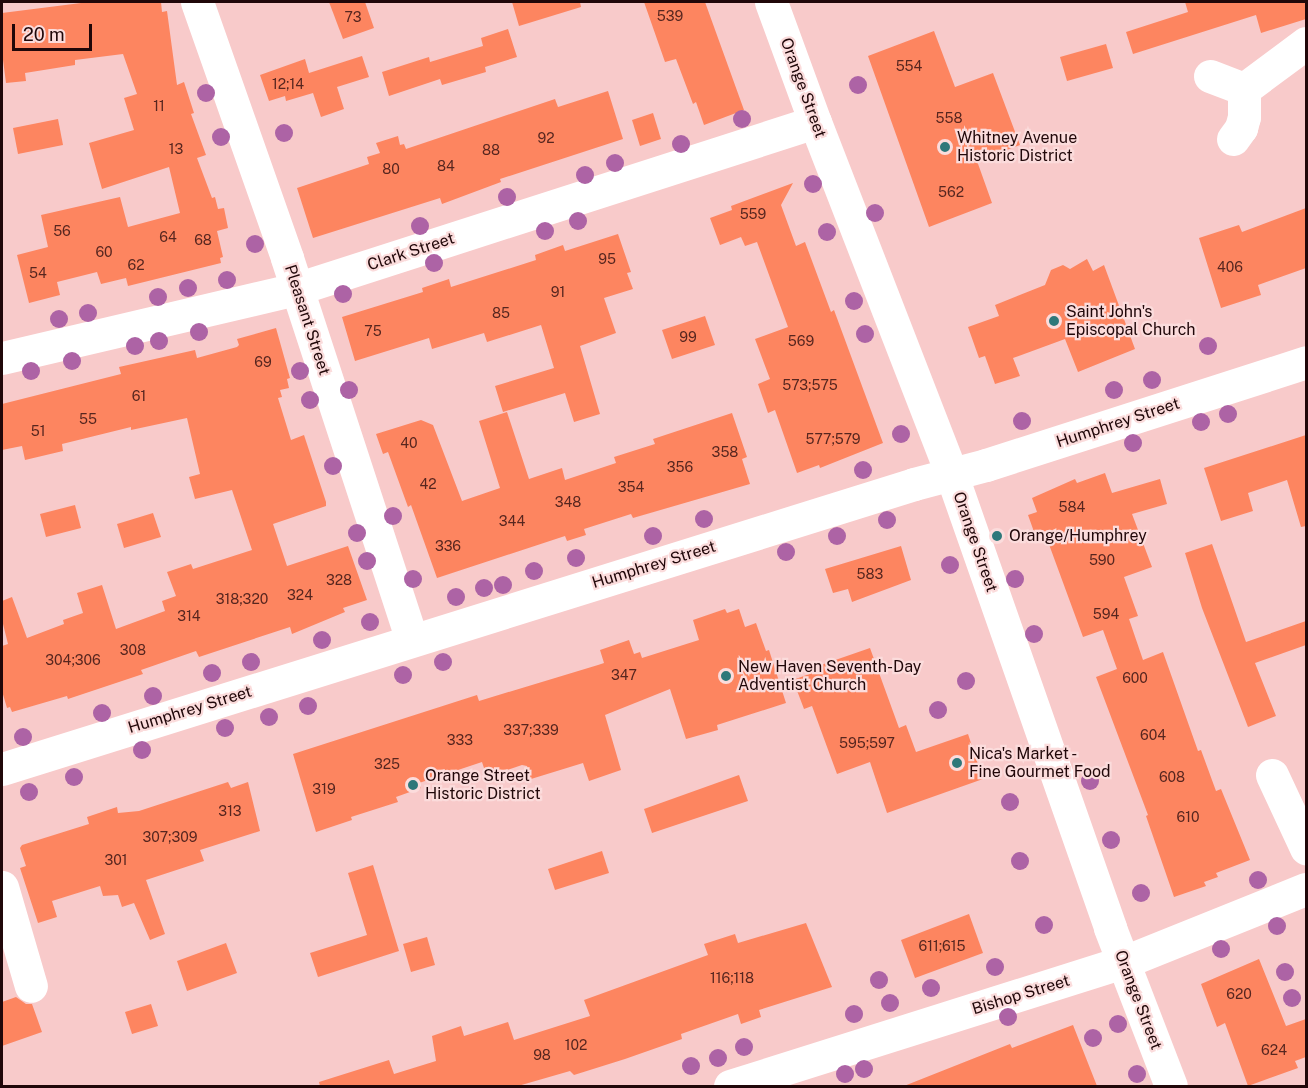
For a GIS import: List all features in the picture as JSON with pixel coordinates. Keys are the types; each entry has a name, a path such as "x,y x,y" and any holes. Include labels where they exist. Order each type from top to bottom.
{"street":[{"name":"Pleasant Street","path":"197,2 296,289 412,640"},
{"name":"Orange Street","path":"771,2 951,473 1170,1086"},
{"path":"1244,89 1306,43"},
{"path":"1210,76 1244,89"},
{"path":"1233,139 1241,128 1244,117 1244,89"},
{"name":"Clark Street","path":"2,358 296,289 815,122"},
{"name":"Humphrey Street","path":"2,769 951,473 986,465 1306,362"},
{"path":"1272,775 1306,848"},
{"path":"2,887 31,986"},
{"name":"Bishop Street","path":"730,1086 1124,962 1306,889"}],"building":[{"path":"89,2 161,2 162,12 167,11 177,85 184,82 194,113 191,114 206,155 197,158 212,198 215,197 218,209 224,208 228,228 217,231 223,257 220,258 221,263 128,286 126,278 101,284 97,272 57,282 60,295 29,303 17,255 48,247 41,215 120,197 128,227 180,213 169,167 102,189 89,143 134,130 124,98 137,94 123,54 75,60 75,65 25,73 26,81 6,83 2,52 2,13"},
{"path":"329,2 365,2 374,28 343,39"},
{"path":"512,2 580,2 581,7 519,26"},
{"path":"644,2 705,2 744,110 704,125 696,102 693,104 676,59 665,62"},
{"path":"1185,2 1306,2 1306,19 1261,33 1256,15 1133,54 1126,32 1188,12"},
{"path":"508,29 517,57 485,67 486,72 442,85 440,79 389,96 382,72 429,57 430,62 483,46 481,38"},
{"path":"934,31 955,87 993,73 1020,145 977,161 992,203 929,227 868,56"},
{"path":"1106,44 1113,68 1067,81 1060,57"},
{"path":"362,56 369,77 337,87 344,109 321,117 313,93 286,101 285,96 269,101 260,75 305,59 309,73"},
{"path":"608,91 623,139 500,179 501,182 442,204 440,198 313,238 297,188 369,164 367,157 380,153 376,143 398,136 400,145 404,144 406,149 555,99 558,107"},
{"path":"653,113 661,139 640,146 632,120"},
{"path":"58,119 63,145 18,154 13,128"},
{"path":"793,183 781,205 796,246 805,242 831,312 834,310 883,443 820,468 819,465 797,473 775,410 768,413 758,384 770,379 755,339 788,327 757,242 745,246 741,237 720,245 710,218 732,210 731,206"},
{"path":"1306,208 1306,268 1258,285 1261,295 1221,308 1199,238 1239,225 1242,232"},
{"path":"618,234 631,272 627,273 633,289 604,298 616,333 580,346 600,414 574,422 565,393 503,412 495,386 554,368 541,325 487,342 484,333 432,349 429,338 355,361 342,317 423,292 422,288 449,279 451,287 536,260 535,255 563,245 565,251"},
{"name":"Saint John's Episcopal Church","path":"1087,259 1093,271 1104,265 1135,349 1078,372 1065,339 1013,358 1020,376 995,384 985,356 979,358 968,327 999,316 995,305 1045,285 1051,270 1063,265 1070,269"},
{"path":"705,316 715,345 672,359 662,330"},
{"path":"276,328 290,378 287,379 289,388 280,390 282,397 278,398 291,440 304,435 326,502 326,506 273,524 287,566 348,546 367,600 343,608 345,612 292,634 290,627 199,657 196,651 141,670 143,674 68,699 67,696 12,712 10,707 7,708 2,691 2,646 8,644 2,620 2,601 12,597 27,638 64,624 63,620 83,613 77,593 102,585 116,629 165,611 162,601 176,596 167,572 191,564 193,569 252,550 232,490 195,499 189,477 200,474 187,418 131,430 131,427 62,444 63,451 25,460 22,446 2,450 2,404 121,374 119,367 195,350 197,358 237,347 239,345 237,339"},
{"path":"507,412 529,479 562,468 565,480 616,463 614,457 655,444 653,439 732,413 747,457 742,459 750,484 633,518 631,514 584,529 586,535 567,541 565,536 437,578 411,505 408,507 388,452 383,454 376,434 421,420 433,425 462,501 500,488 479,421"},
{"path":"1306,435 1306,526 1301,527 1287,480 1248,493 1253,511 1221,521 1204,468"},
{"path":"1105,473 1112,493 1160,479 1167,504 1132,514 1152,567 1124,577 1138,616 1129,619 1143,660 1163,652 1198,751 1201,750 1216,791 1221,789 1250,860 1216,873 1218,877 1204,882 1206,886 1174,897 1146,816 1148,815 1096,677 1117,669 1103,630 1083,637 1047,539 1038,543 1028,515 1037,512 1032,498 1075,479 1077,483"},
{"path":"75,505 81,528 46,537 40,514"},
{"path":"153,513 161,537 124,548 117,524"},
{"path":"1212,544 1246,642 1306,621 1306,645 1255,663 1276,716 1248,727 1202,608 1185,553"},
{"path":"901,546 911,580 852,602 848,589 833,593 825,569"},
{"path":"725,609 727,613 739,609 745,627 756,623 766,651 769,650 786,703 717,725 718,730 686,739 670,689 605,715 621,770 589,781 583,763 531,779 527,766 522,765 487,777 482,762 419,783 421,788 396,797 398,802 351,817 352,820 316,832 293,754 477,695 479,701 604,663 600,650 629,640 634,654 640,652 642,658 699,640 693,620"},
{"path":"870,648 899,728 906,725 916,752 968,734 983,779 887,813 870,762 837,774 812,706 804,709 793,680 820,670 818,666"},
{"path":"739,775 748,801 652,833 644,809"},
{"path":"228,782 231,788 248,782 260,831 200,850 204,861 146,880 165,934 150,940 134,903 122,907 118,895 103,896 100,886 52,901 57,917 38,923 20,868 26,866 20,848 22,845 89,824 87,817 117,807 118,813 139,811"},
{"path":"602,851 609,873 555,890 548,869"},
{"path":"373,865 399,951 318,977 310,953 367,935 348,873"},
{"path":"969,914 983,953 915,978 901,940"},
{"path":"806,923 832,987 759,1010 761,1017 741,1024 738,1014 681,1034 682,1039 625,1059 574,1075 570,1071 518,1086 320,1086 319,1082 389,1060 394,1074 436,1061 432,1036 461,1026 464,1036 508,1022 514,1040 590,1016 584,1000 708,955 704,944 735,934 738,943"},
{"path":"427,937 435,965 411,972 403,944"},
{"path":"226,943 237,973 187,991 177,961"},
{"path":"1259,959 1286,1026 1306,1019 1306,1057 1295,1061 1298,1068 1248,1086 1225,1023 1217,1027 1201,984"},
{"path":"16,997 26,1004 32,1004 42,1032 2,1046 2,1002"},
{"path":"151,1004 158,1026 132,1034 125,1012"},
{"path":"1073,1025 1097,1086 904,1086 1010,1044 1012,1048"}],"place":[{"name":"Whitney Avenue Historic District","path":"945,147"},
{"name":"Saint John's Episcopal Church","path":"1054,321"},
{"name":"Orange/Humphrey","path":"997,536"},
{"name":"New Haven Seventh-Day Adventist Church","path":"726,676"},
{"name":"Nica's Market - Fine Gourmet Food","path":"957,763"},
{"name":"Orange Street Historic District","path":"413,785"}]}
